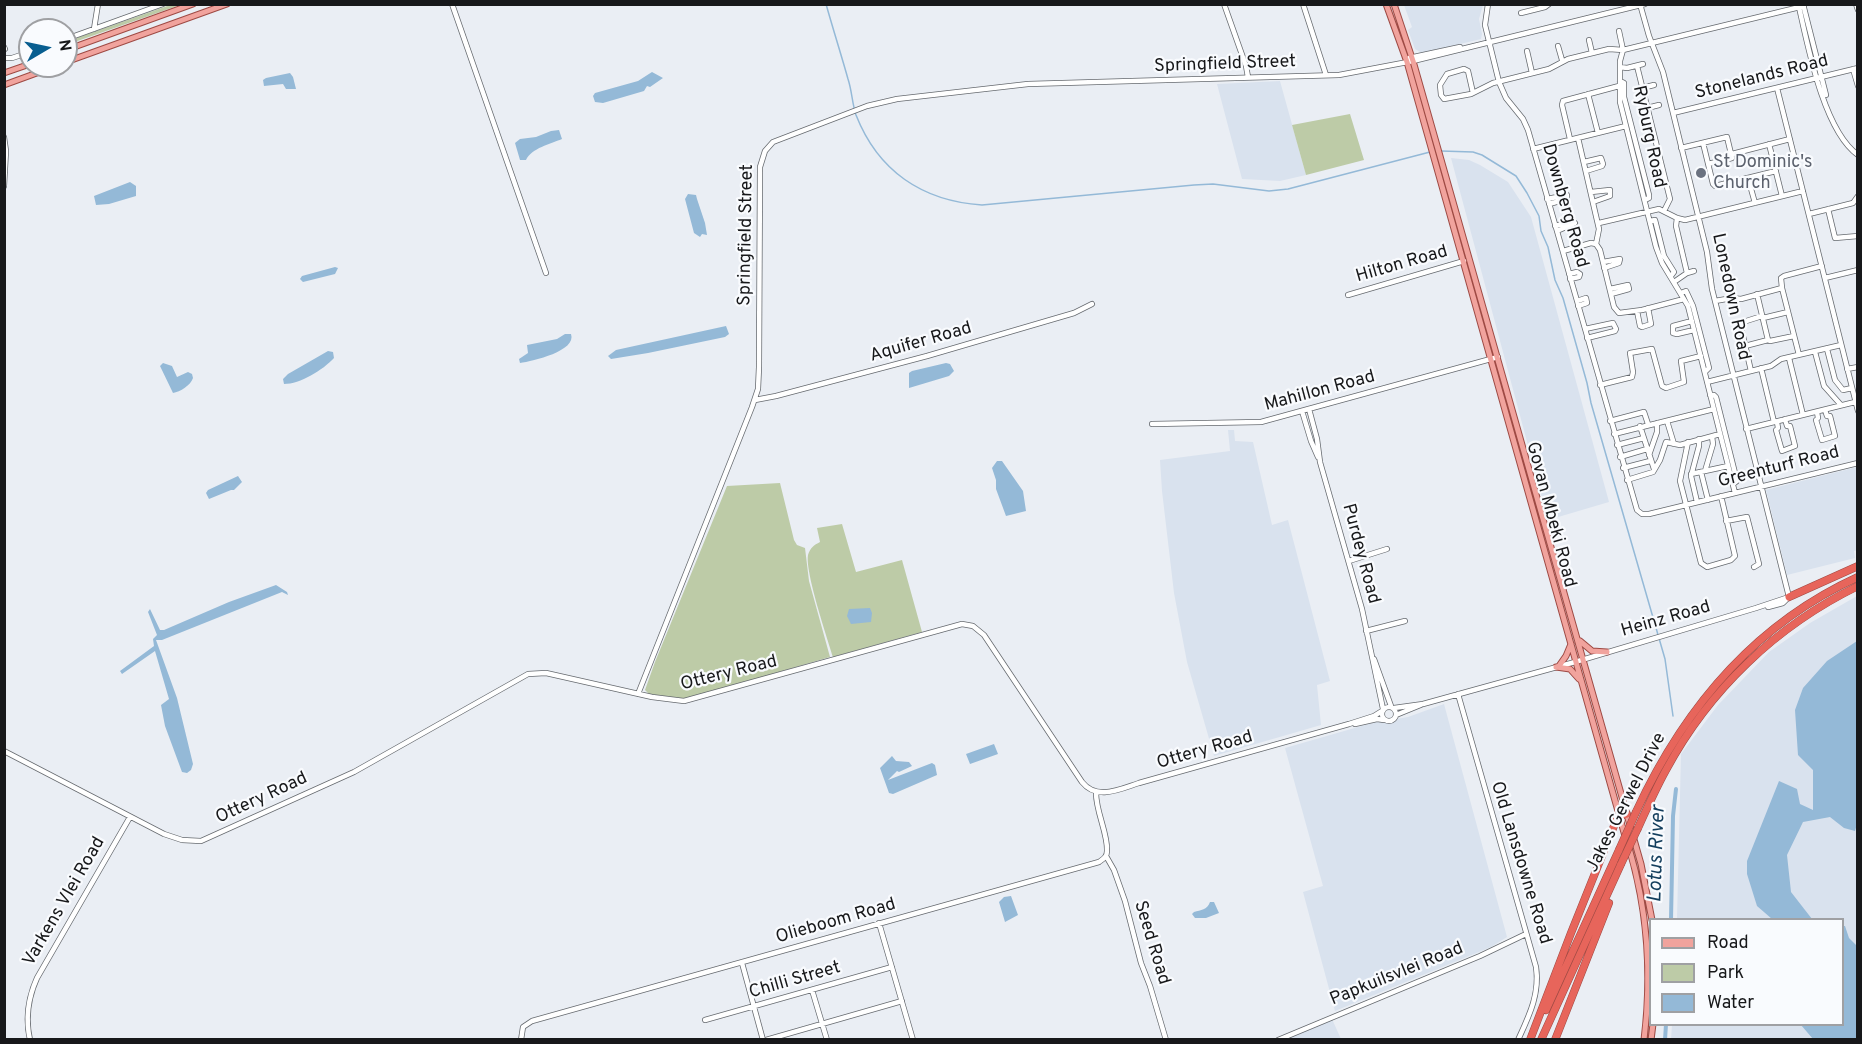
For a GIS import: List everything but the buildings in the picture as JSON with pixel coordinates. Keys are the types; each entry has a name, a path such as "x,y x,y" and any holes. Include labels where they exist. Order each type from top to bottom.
{"highway":[{"path":"1789,597 1857,566"},
{"name":"Jakes Gerwel Drive","path":"1531,1040 1636,812 1659,765 1687,721 1736,662 1762,638 1797,612 1857,577"},
{"name":"Jakes Gerwel Drive","path":"1541,1040 1638,828 1678,749 1725,685 1754,657 1781,634 1821,606 1857,586"},
{"path":"1531,1040 1575,923 1623,815"},
{"path":"1556,1040 1621,867"}],"main road":[{"path":"78,46 193,4"},
{"path":"78,59 227,4"},
{"name":"Govan Mbeki Road","path":"1386,4 1410,60"},
{"name":"Govan Mbeki Road","path":"1394,4 1464,261 1578,638 1623,815 1645,923 1649,981 1644,1040"},
{"path":"4,85 23,78"},
{"name":"Govan Mbeki Road","path":"1436,154 1494,358 1575,662 1644,875 1652,918"},
{"path":"1578,638 1589,649 1607,652"},
{"path":"1557,666 1566,656 1570,644"},
{"path":"1557,666 1567,668 1581,681"}],"street":[{"path":"94,29 98,4"},
{"path":"78,35 163,4"},
{"path":"452,4 546,273"},
{"path":"1224,4 1248,77"},
{"path":"1303,4 1326,75"},
{"name":"Downberg Road","path":"1488,4 1485,25 1499,82 1506,98 1526,124 1623,468 1635,508 1641,513"},
{"path":"1521,12 1549,4"},
{"path":"1856,4 1857,10"},
{"name":"Springfield Street","path":"638,694 755,400 759,367 759,183 761,159 773,142 860,109 910,97 1028,84 1347,73 1410,60 1450,48 1472,47 1642,5"},
{"name":"Lonedown Road","path":"1642,5 1652,43 1663,72 1707,252 1715,301 1789,597"},
{"path":"1473,93 1468,71 1464,69 1447,74 1440,86 1444,99 1473,93 1482,87 1551,68 1562,60 1609,49 1623,50 1801,6 1819,78 1832,118 1842,141 1857,155"},
{"path":"1619,31 1623,50"},
{"path":"1589,40 1592,53"},
{"path":"1558,46 1562,60"},
{"name":"Ryburg Road","path":"1623,50 1619,84 1620,102 1659,257 1684,299 1707,370"},
{"path":"1527,51 1532,73"},
{"path":"1620,68 1643,64"},
{"path":"1637,66 1668,193 1669,202 1664,210"},
{"path":"1855,69 1857,86"},
{"name":"Stonelands Road","path":"1673,113 1855,69"},
{"name":"Ryburg Road","path":"1619,84 1624,83 1624,95 1649,195 1649,198 1645,200"},
{"path":"1570,140 1562,103 1565,100 1619,84"},
{"path":"1642,88 1654,85"},
{"path":"1778,88 1857,411"},
{"path":"1588,94 1598,133"},
{"path":"1647,108 1659,105"},
{"path":"1533,149 1626,126"},
{"path":"1653,133 1660,131"},
{"path":"4,137 6,151 4,186"},
{"path":"1681,148 1726,137 1732,154"},
{"path":"1578,138 1599,223 1596,244 1604,265 1614,307 1618,313 1637,311 1684,299"},
{"path":"1708,164 1731,158 1732,154 1790,139"},
{"path":"1703,143 1713,184 1716,186 1776,171"},
{"path":"1769,144 1782,196"},
{"path":"1658,153 1665,151"},
{"path":"1584,162 1601,158 1603,164 1586,171"},
{"path":"1663,173 1670,171"},
{"path":"1748,178 1755,203"},
{"path":"1591,192 1610,190 1611,196 1593,202"},
{"path":"1668,193 1675,191"},
{"path":"1599,223 1659,209 1686,220 1803,191"},
{"path":"1809,214 1853,203 1857,196"},
{"path":"1828,209 1835,238 1857,236"},
{"path":"1677,218 1675,225 1687,273"},
{"path":"1679,240 1686,239"},
{"path":"1563,251 1591,243 1596,244"},
{"path":"1684,260 1692,258"},
{"name":"Hilton Road","path":"1348,295 1464,261"},
{"path":"1799,355 1780,280 1784,276 1822,266"},
{"path":"1825,278 1857,270"},
{"path":"1674,282 1687,273 1694,272"},
{"path":"1715,301 1741,299 1782,288"},
{"name":"Ryburg Road","path":"1681,293 1686,291 1691,299 1707,370 1707,382 1735,493"},
{"path":"1757,294 1768,340"},
{"name":"Aquifer Road","path":"755,400 959,347 1074,313 1092,304"},
{"path":"1637,311 1642,327 1651,324 1648,308"},
{"path":"1751,370 1740,323 1788,312"},
{"path":"1692,321 1673,326 1673,333 1694,330"},
{"path":"1585,329 1613,323 1616,328 1615,331 1587,338"},
{"path":"1745,346 1794,336"},
{"path":"1707,382 1841,345"},
{"path":"1600,385 1632,377 1630,354 1652,349 1662,386 1665,388 1684,382 1682,361 1701,356"},
{"path":"1827,349 1836,383 1843,390 1852,388"},
{"path":"1815,352 1824,386 1841,405"},
{"name":"Mahillon Road","path":"1152,424 1254,423 1494,358"},
{"path":"1789,358 1803,415"},
{"path":"1847,369 1857,367"},
{"path":"1761,368 1782,451 1795,446 1790,426 1787,426 1785,420"},
{"name":"Ryburg Road","path":"1710,395 1714,394 1716,397 1737,481 1733,484"},
{"path":"1746,429 1855,402"},
{"name":"Purdey Road","path":"1309,409 1320,462"},
{"path":"1614,434 1714,409"},
{"path":"1817,412 1816,420 1822,440 1835,436 1830,417 1827,416 1825,410"},
{"name":"Purdey Road","path":"1302,411 1320,462 1349,561 1372,654 1382,710"},
{"path":"1610,421 1644,412 1648,424"},
{"path":"1818,418 1827,416"},
{"path":"1668,421 1674,444"},
{"path":"1649,459 1657,432 1657,423"},
{"path":"1640,426 1654,469"},
{"path":"1778,428 1787,426"},
{"path":"1627,480 1652,473 1660,460 1666,442 1680,445 1720,434"},
{"path":"1703,472 1713,444 1712,436"},
{"path":"1617,445 1644,438"},
{"path":"1699,440 1700,445 1691,474 1728,465"},
{"path":"1688,442 1680,478 1701,562 1705,566 1734,558 1720,496"},
{"path":"1620,457 1647,449"},
{"path":"1623,468 1649,459"},
{"name":"Greenturf Road","path":"1641,513 1649,514 1857,463"},
{"name":"Greenturf Road","path":"1703,472 1708,500"},
{"name":"Greenturf Road","path":"1691,474 1697,502"},
{"path":"1726,521 1747,517 1759,564 1754,567"},
{"path":"1349,561 1386,549"},
{"path":"1778,601 1784,595 1785,584"},
{"name":"Heinz Road","path":"1575,662 1789,597"},
{"name":"Heinz Road","path":"1756,608 1780,605 1789,597"},
{"path":"1366,631 1405,621"},
{"name":"Ottery Road","path":"4,751 174,838 189,841 206,839 354,772 521,677 546,674 669,701 689,701 952,625 970,624 984,634 1082,782 1096,793 1350,724 1374,716 1382,710"},
{"name":"Purdey Road","path":"1372,654 1393,707"},
{"path":"1423,704 1382,710 1382,716 1384,720 1391,721 1396,715 1423,704 1575,662"},
{"name":"Old Lansdowne Road","path":"1458,694 1535,960 1537,981 1533,1006 1518,1040"},
{"path":"1393,707 1396,715"},
{"name":"Ottery Road","path":"1350,724 1377,719 1384,720"},
{"path":"1096,793 1096,807 1107,847 1106,856"},
{"name":"Varkens Vlei Road","path":"30,1040 27,1012 30,994 37,978 130,817"},
{"name":"Olieboom Road","path":"521,1040 523,1027 532,1021 1089,865 1099,862 1106,856"},
{"name":"Seed Road","path":"1106,856 1114,870 1123,896 1141,963 1166,1040"},
{"path":"879,923 912,1039"},
{"name":"Papkuilsvlei Road","path":"1278,1040 1526,934"},
{"path":"742,963 765,1040 902,1001"},
{"name":"Chilli Street","path":"705,1020 892,967"},
{"path":"812,990 826,1040"}],"shaded area":[{"path":"1404,5 1483,5 1479,19 1481,39 1422,53 1415,49 1408,30 1412,27"},
{"path":"1280,81 1306,175 1280,181 1242,179 1217,84"},
{"path":"1451,158 1469,160 1508,182 1531,217 1609,502 1548,520"},
{"path":"1228,430 1234,430 1235,441 1253,442 1272,525 1288,520 1330,681 1317,685 1321,725 1214,756 1187,662 1174,593 1160,460 1230,451"},
{"path":"1857,467 1858,550 1854,551 1855,558 1787,575 1766,490"},
{"path":"1857,596 1857,1039 1671,1040 1672,1026 1844,1026 1844,918 1677,918 1681,754 1718,705 1769,652 1810,623"},
{"path":"1444,704 1507,937 1491,947 1335,1011 1303,892 1323,886 1285,748 1372,723 1408,717"},
{"path":"1332,1019 1341,1039 1283,1040"}],"green space":[{"path":"170,5 180,5 78,41 78,37"},
{"path":"1350,114 1364,160 1306,175 1292,125"},
{"path":"780,483 794,540 797,545 805,548 809,581 830,657 694,697 682,699 649,694 645,690 655,662 727,486"},
{"path":"842,524 856,572 902,560 922,632 833,657 813,589 808,555 812,547 820,542 817,528"}],"water":[{"path":"652,72 663,78 650,87 647,86 644,91 603,103 595,102 593,96 595,93 638,81"},
{"path":"290,73 296,89 286,89 283,84 264,86 263,80 266,78"},
{"path":"559,130 562,139 537,149 526,160 520,160 515,143 520,139"},
{"path":"130,182 136,186 136,196 109,204 96,205 94,196"},
{"path":"688,194 696,195 707,235 702,234 700,237 694,233 685,199"},
{"path":"338,268 335,274 303,282 300,279 302,276"},
{"path":"726,326 729,334 725,337 648,353 611,359 608,356 616,350"},
{"path":"565,334 571,334 571,340 561,350 520,363 519,359 528,353 527,345 557,339"},
{"path":"328,351 333,352 334,358 324,367 304,379 284,384 283,379 288,374"},
{"path":"163,363 172,366 177,377 188,372 192,374 192,381 185,388 173,393 160,366"},
{"path":"946,363 950,364 954,371 949,376 909,388 909,373"},
{"path":"997,461 1002,461 1023,491 1026,511 1006,516 996,489 992,468"},
{"path":"238,476 242,482 234,490 209,499 206,493 208,490"},
{"path":"276,585 288,595 282,592 162,640 156,640 177,698 193,764 187,773 182,772 165,726 161,705 169,699 155,651 122,674 120,671 154,646 153,639 157,635 148,612 150,609 160,630 164,630"},
{"path":"870,608 871,622 851,624 847,616 849,609"},
{"path":"1857,641 1858,821 1855,831 1844,828 1830,817 1803,822 1787,855 1791,892 1811,918 1771,918 1757,906 1747,874 1747,861 1779,781 1797,789 1800,804 1813,810 1813,770 1798,755 1795,710 1803,688 1827,661"},
{"path":"994,744 998,754 970,764 966,754"},
{"path":"892,756 896,761 909,762 912,766 897,771 888,780 932,763 935,765 937,775 893,794 889,793 880,768"},
{"path":"1011,896 1018,915 1005,922 999,902 1004,897"},
{"path":"1210,902 1214,902 1219,913 1206,918 1195,918 1192,914 1205,908"},
{"path":"1845,926 1849,938 1857,946 1857,1039 1813,1039 1802,1026 1844,1026"}],"waterway":[{"path":"826,4 856,115 865,135 890,167 905,180 922,190 960,202 982,205 1213,184 1269,191 1288,189 1430,152"},
{"path":"1441,151 1473,152 1516,176 1539,216 1541,231 1548,247 1555,280 1563,298 1665,659 1673,716"},
{"name":"Lotus River","path":"1671,918 1673,816 1676,789"},
{"name":"Lotus River","path":"1665,1040 1666,1026"}],"place":[{"name":"St Dominic's Church","path":"1701,173"}]}
